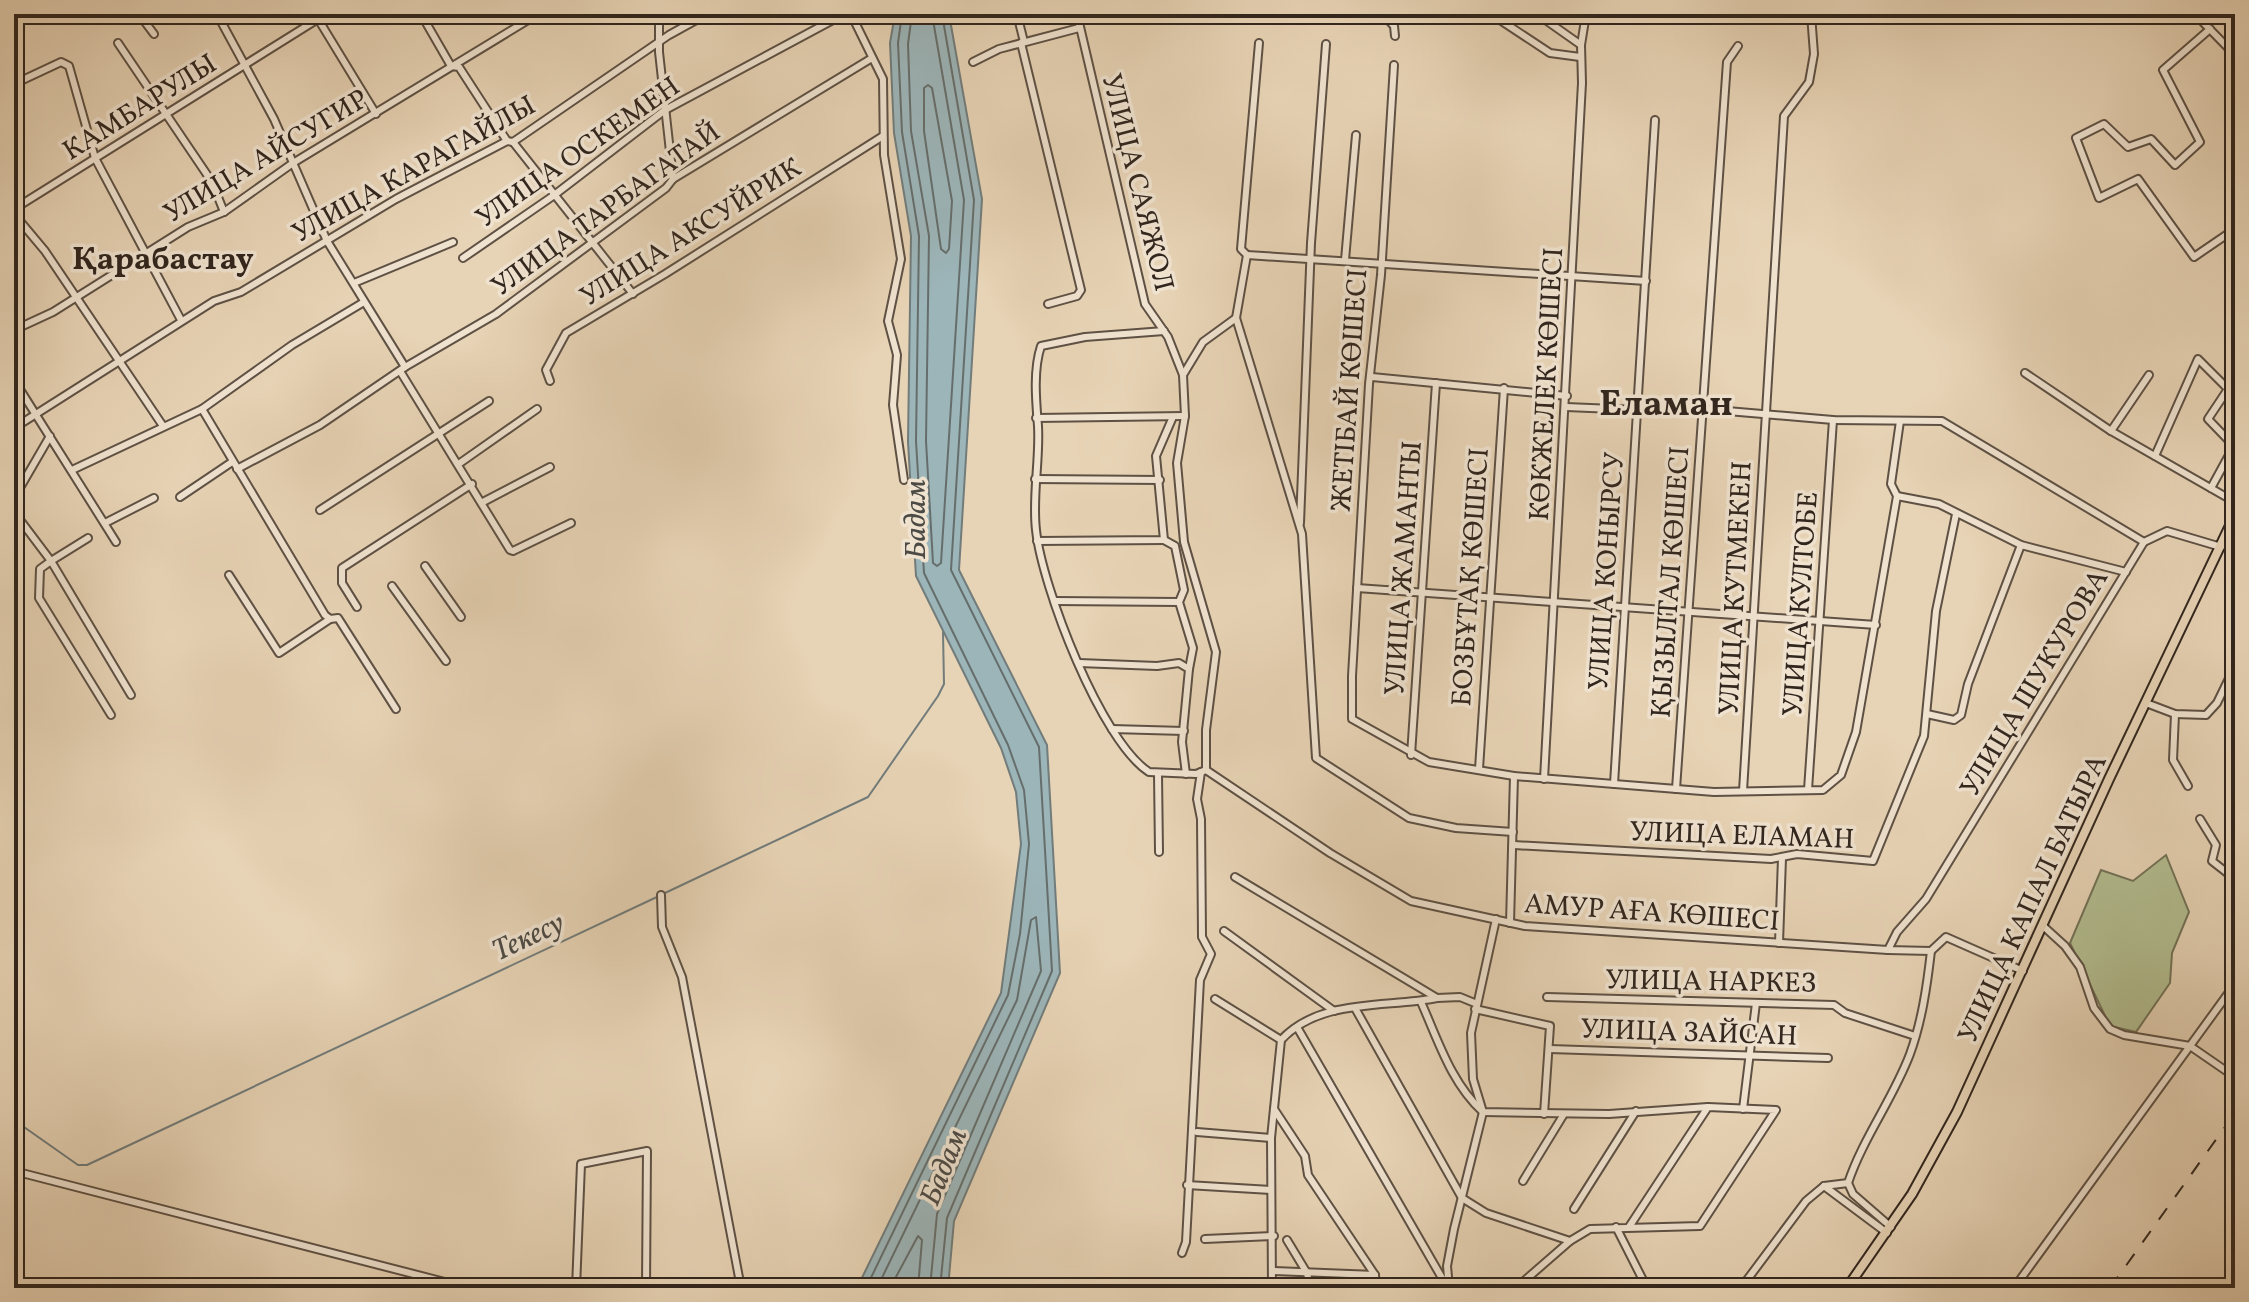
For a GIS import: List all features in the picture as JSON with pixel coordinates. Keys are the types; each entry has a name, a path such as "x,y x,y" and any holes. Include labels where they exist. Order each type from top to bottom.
{"main road":[{"name":"УЛИЦА КАПАЛ БАТЫРА","path":"1847,1288 1889,1230 1957,1112 2235,515"}],"street":[{"path":"139,14 154,34"},
{"path":"217,14 274,119 327,241 439,433 513,551 571,523"},
{"name":"КАМБАРУЛЫ","path":"14,212 95,158 244,67 316,16 326,14"},
{"path":"421,14 451,66 459,67 510,142 633,294"},
{"name":"УЛИЦА АЙСУГИР","path":"14,330 74,299 188,227 224,212 293,163 538,14"},
{"path":"659,14 673,179"},
{"name":"УЛИЦА КАРАГАЙЛЫ","path":"14,428 181,320 214,301 241,292 396,199 510,142 661,41 707,14"},
{"name":"УЛИЦА ОСКЕМЕН","path":"463,258 553,196 665,110 844,14"},
{"path":"851,14 883,79 883,136 901,259 888,321 897,355 893,405 904,480"},
{"path":"1017,14 1080,293 1048,304"},
{"name":"УЛИЦА САЯЖОЛ","path":"1077,14 1145,304 1164,331 1183,375 1185,416 1177,463 1184,542 1216,652 1206,730 1206,772 1197,799 1202,937 1211,954 1200,980 1187,1185"},
{"path":"1383,14 1394,26 1395,36"},
{"path":"1491,14 1550,53 1580,57"},
{"path":"1537,14 1581,45"},
{"name":"КӨКЖЕЛЕК КӨШЕСІ","path":"1544,779 1567,396 1582,83 1580,57 1586,14"},
{"name":"УЛИЦА КУТМЕКЕН","path":"1743,791 1784,116 1809,82 1814,54 1811,14"},
{"path":"2195,14 2235,55"},
{"path":"316,16 376,114"},
{"path":"973,62 999,49 1079,28"},
{"path":"2210,29 2163,70 2200,142 2175,165 2151,139 2128,147 2104,124 2076,138 2099,198 2138,179 2194,257 2235,229"},
{"path":"118,43 212,182 224,212"},
{"path":"1259,43 1241,249 1247,255 1646,281"},
{"path":"1300,527 1312,259 1326,44"},
{"name":"ҚЫЗЫЛТАЛ КӨШЕСІ","path":"1676,789 1727,62 1738,46"},
{"name":"УЛИЦА ТАРБАГАТАЙ","path":"180,497 234,466 320,425 403,369 496,314 592,245 666,188 673,179 872,58"},
{"path":"14,84 48,65 66,63 95,158 181,320"},
{"name":"ЖЕТІБАЙ КӨШЕСІ","path":"1394,65 1357,588 1352,719 1411,755"},
{"name":"УЛИЦА КОНЫРСУ","path":"1614,784 1655,120"},
{"path":"1345,260 1356,135"},
{"name":"УЛИЦА АКСУЙРИК","path":"550,381 546,370 566,333 883,136"},
{"path":"14,212 45,251 74,299 163,426"},
{"name":"УЛИЦА ОСКЕМЕН","path":"354,283 453,242"},
{"path":"1247,255 1236,318 1300,527 1307,582 1316,758 1409,818 1456,828 1513,832"},
{"path":"72,470 202,409 303,338 364,302"},
{"path":"1183,375 1203,342 1236,318"},
{"path":"1164,331 1085,337 1041,346 1036,418 1037,541 1054,601 1111,729 1140,766 1158,774 1206,772"},
{"path":"2155,456 2198,359 2228,389 2208,419 2234,446 2211,488"},
{"path":"2025,373 2111,431 2235,502"},
{"path":"2111,431 2149,375"},
{"path":"1372,377 1567,396"},
{"path":"14,380 116,542"},
{"name":"УЛИЦА ЖАМАНТЫ","path":"1411,755 1436,383"},
{"name":"БОЗБҰТАҚ КӨШЕСІ","path":"1479,769 1504,388"},
{"path":"320,510 489,401"},
{"path":"1566,407 1638,410 1657,405 1833,420 1946,423 2144,542 2167,531 2221,547"},
{"path":"202,409 330,619"},
{"path":"460,463 537,409"},
{"path":"1036,418 1172,419 1185,416"},
{"path":"1162,541 1157,452 1172,419"},
{"name":"УЛИЦА КУЛТОБЕ","path":"1808,790 1833,420"},
{"path":"1411,755 1429,762 1544,779 1676,789 1823,790 1841,775 1856,732 1897,496 1891,484 1900,421"},
{"path":"14,498 50,436"},
{"path":"483,502 550,467"},
{"path":"1035,479 1160,480"},
{"path":"357,607 342,583 342,568 472,484"},
{"path":"1897,496 1939,504 2021,545 2126,572"},
{"path":"105,523 154,498"},
{"path":"14,512 51,561 131,695"},
{"name":"УЛИЦА ЕЛАМАН","path":"1514,845 1782,858 1797,854 1873,861 1919,752 1927,714 1936,611 1956,514"},
{"path":"88,538 40,569 39,598 111,715"},
{"path":"1037,541 1162,541 1177,549 1184,590 1179,602 1193,648 1184,731 1186,774"},
{"name":"УЛИЦА ШУКУРОВА","path":"1888,950 1897,932 1926,899 2144,542"},
{"path":"1927,714 1954,720 1961,715 1968,684 2021,545"},
{"path":"425,566 461,617"},
{"path":"229,575 279,653 330,619 338,618 396,709"},
{"path":"392,586 446,661"},
{"path":"1357,588 1876,625"},
{"path":"1054,601 1179,602"},
{"path":"1079,663 1157,666 1179,663 1189,669"},
{"path":"2146,703 2175,714 2206,715 2217,703 2235,666"},
{"path":"2175,714 2173,760 2188,786"},
{"path":"1111,729 1184,731"},
{"name":"АМУР АҒА КӨШЕСІ","path":"1206,772 1411,901 1510,923 1888,950"},
{"path":"1158,774 1159,852"},
{"path":"1510,923 1514,776"},
{"path":"2200,819 2216,845 2212,861 2235,879"},
{"path":"1779,943 1782,858"},
{"path":"1235,877 1437,998"},
{"path":"661,895 662,927 682,977 741,1288"},
{"path":"1448,1288 1447,1266 1483,1112 1473,1079 1471,1033 1496,919"},
{"path":"2042,925 2065,946 2080,967 2102,1022 2124,1035 2190,1046 2235,1077"},
{"path":"1224,931 1334,1011"},
{"path":"1889,1230 1853,1194 1848,1183 1856,1158 1877,1125 1915,1036 1925,998 1931,951 1942,938 1948,937 2023,971"},
{"path":"1888,950 1931,951"},
{"path":"2014,1288 2235,984"},
{"path":"1272,1288 1271,1138 1281,1040 1297,1027 1334,1011 1460,997 1476,1006"},
{"name":"УЛИЦА НАРКЕЗ","path":"1547,997 1834,1005 1845,1013 1915,1036"},
{"path":"1215,999 1281,1040"},
{"path":"1421,1002 1451,1069 1468,1098 1483,1112 1564,1114 1708,1107 1777,1111 1700,1226 1590,1229 1570,1241 1516,1288"},
{"path":"1743,1109 1756,1003"},
{"name":"УЛИЦА ЗАЙСАН","path":"1476,1006 1549,1025 1544,1114"},
{"path":"1355,1008 1462,1198 1486,1213 1570,1241"},
{"path":"1297,1027 1448,1288"},
{"name":"УЛИЦА ЗАЙСАН","path":"1550,1049 1828,1058"},
{"path":"1629,1227 1708,1107"},
{"path":"1274,1109 1305,1156 1308,1175 1375,1275 1376,1288"},
{"path":"1574,1209 1636,1111"},
{"path":"1523,1181 1564,1114"},
{"path":"1197,1132 1271,1138"},
{"path":"576,1288 581,1164 647,1151 646,1288"},
{"path":"14,1171 468,1288"},
{"path":"1741,1288 1806,1201 1824,1186 1848,1183"},
{"path":"1182,1253 1186,1242 1187,1185 1271,1190"},
{"path":"1824,1186 1889,1230"},
{"path":"1616,1227 1647,1288"},
{"path":"1205,1239 1274,1236"},
{"path":"1287,1240 1307,1273 1310,1288"},
{"path":"1274,1271 1375,1275"}],"green space":[{"path":"2166,855 2189,912 2172,953 2170,983 2136,1032 2110,1026 2070,943 2101,870 2133,881"}],"water":[{"name":"Бадам","path":"895,14 949,14 982,199 959,570 1047,745 1060,973 954,1221 948,1288 857,1288 1001,993 1021,844 1016,792 1001,748 916,576 908,442 911,236 894,133 890,43"}],"waterway":[{"name":"Текесу","path":"665,893 868,797 944,684 943,632"},
{"name":"Текесу","path":"14,1120 78,1165 87,1165 659,896"}],"railway":[{"path":"2110,1288 2235,1113"},
{"path":"2227,1288 2235,1276"}],"district":[{"name":"Қарабастау","path":"163,258"},
{"name":"Еламан","path":"1666,402"}]}
